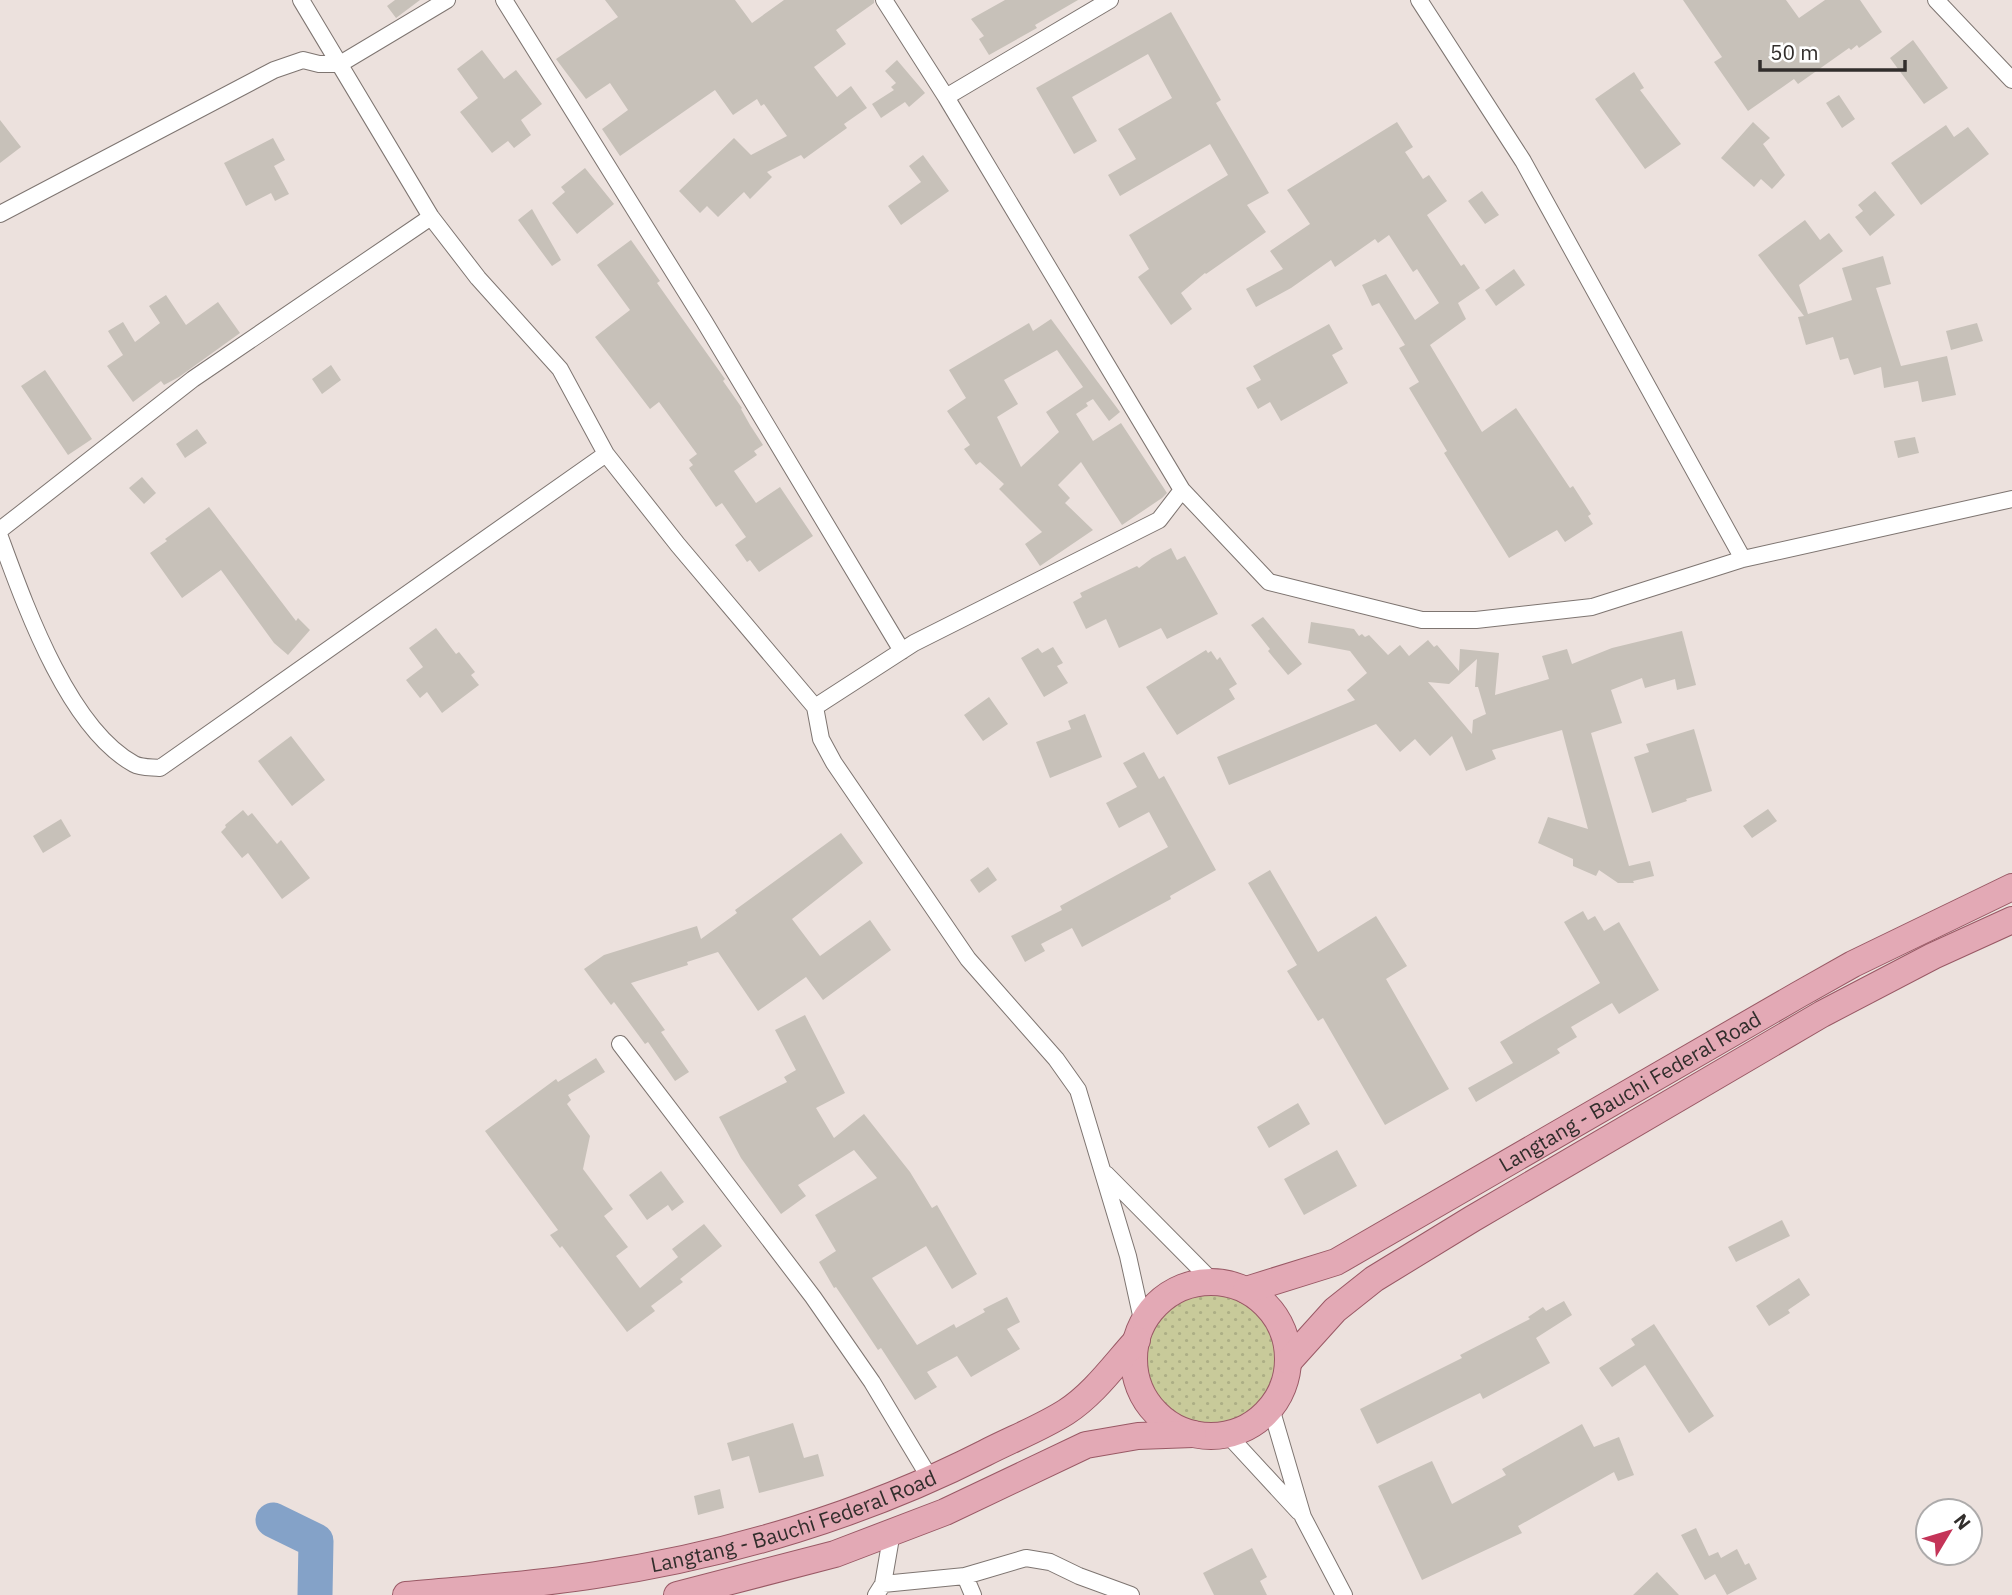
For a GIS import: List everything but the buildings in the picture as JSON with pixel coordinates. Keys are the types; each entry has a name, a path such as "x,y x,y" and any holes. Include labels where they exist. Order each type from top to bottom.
{"main road":[{"name":"Langtang - Bauchi Federal Road","path":"1246,1290 1336,1262 1820,983 2012,887"},
{"name":"Langtang - Bauchi Federal Road","path":"1289,1361 1335,1310 1374,1279 1495,1205 1822,1014 1933,956 2012,919"},
{"path":"1213,1282 1246,1290 1273,1312 1284,1335 1289,1361 1280,1394 1270,1408 1251,1425 1227,1434 1193,1434 1177,1428 1162,1418 1141,1391 1134,1357 1140,1332 1152,1309 1179,1288 1213,1282"},
{"name":"Langtang - Bauchi Federal Road","path":"406,1595 594,1576 640,1568 730,1547 824,1520 931,1480 1066,1412 1089,1393 1140,1332"},
{"name":"Langtang - Bauchi Federal Road","path":"677,1595 835,1554 946,1512 1086,1445 1138,1436 1193,1434"}],"street":[{"path":"301,0 314,26 340,64 431,217 478,278 560,369 606,454 678,545 815,707 821,739 834,763 968,959 1056,1059 1078,1090 1128,1256 1140,1332"},
{"path":"0,214 274,70 303,60 319,64 340,64 446,0"},
{"path":"503,0 704,321 902,651"},
{"path":"884,0 946,97 1182,490 1269,582 1422,620 1476,620 1592,607 1743,559 2012,499"},
{"path":"946,97 1110,0"},
{"path":"1419,0 1523,161 1743,559"},
{"path":"1936,0 2012,80"},
{"path":"0,530 193,379 431,217"},
{"path":"0,537 24,603 51,661 86,721 136,766 160,768 606,454"},
{"path":"815,707 902,651 1159,520 1182,490"},
{"path":"620,1045 813,1297 872,1382 931,1480"},
{"path":"1103,1171 1213,1282"},
{"path":"1270,1408 1303,1517 1342,1594"},
{"path":"1227,1434 1303,1517"},
{"path":"892,1532 880,1589 965,1576 1027,1558 1050,1562 1131,1595"},
{"path":"965,1576 973,1595"}],"green space":[{"path":"1211,1292 1237,1297 1259,1311 1273,1333 1278,1359 1273,1385 1259,1407 1237,1421 1211,1426 1185,1421 1163,1407 1149,1385 1144,1359 1149,1333 1163,1311 1185,1297"}],"waterway":[{"path":"273,1520 316,1541 315,1595"}]}
